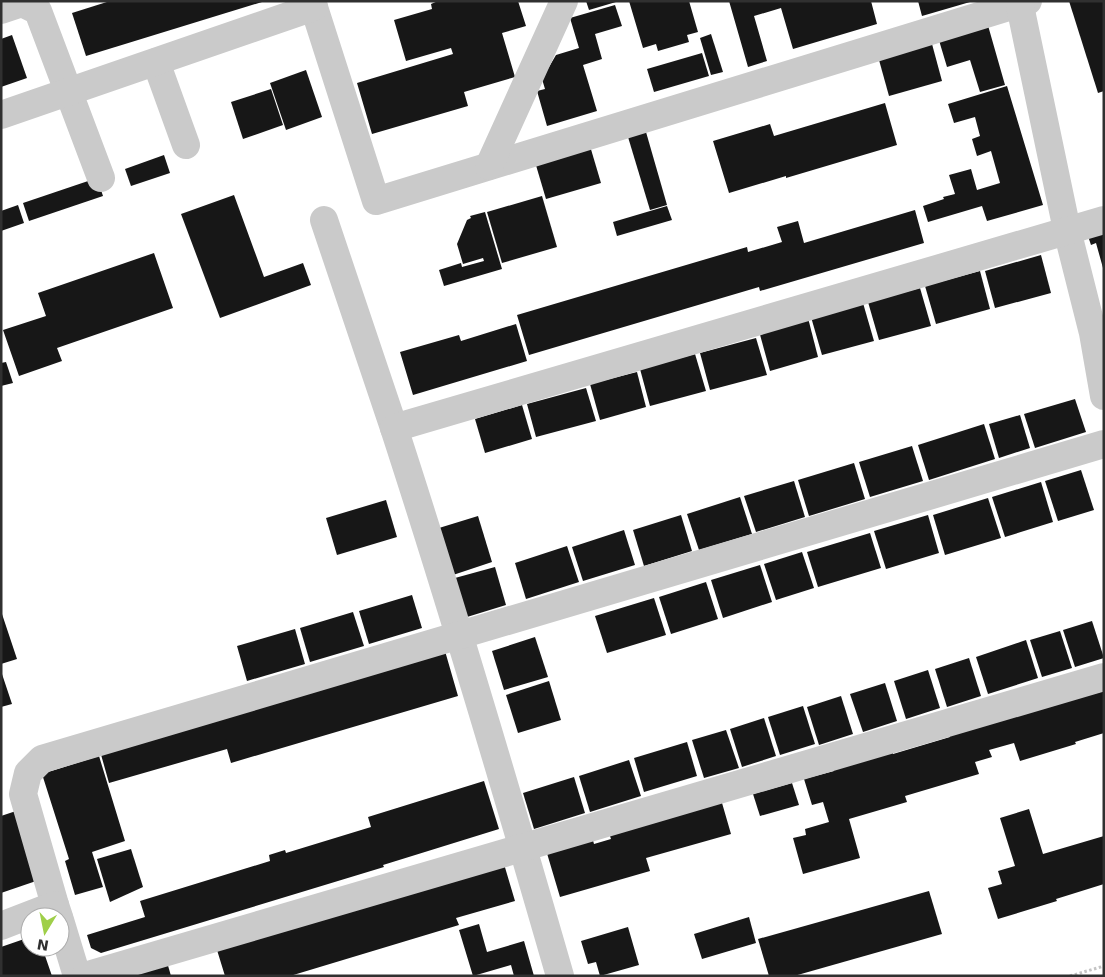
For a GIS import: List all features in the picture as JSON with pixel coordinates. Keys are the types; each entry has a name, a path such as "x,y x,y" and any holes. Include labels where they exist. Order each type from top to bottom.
{"street":[{"path":"489,166 564,1"},
{"path":"1,114 156,62 313,4 376,201 1022,2 1067,230 1093,333 1104,396"},
{"path":"1,10 22,3 38,11 100,178"},
{"path":"156,62 186,145"},
{"path":"324,220 394,428 460,635 560,976"},
{"path":"394,428 1104,220"},
{"path":"55,907 12,797 28,774 42,759 1104,444"},
{"path":"85,976 1104,676"},
{"path":"1,926 20,922"},
{"path":"70,953 77,976"}],"path":[{"path":"1070,976 1104,966"}],"building":[{"path":"110,1 262,2 86,56 72,13"},
{"path":"438,1 518,1 526,26 502,33 515,77 464,92 468,106 372,134 357,83 453,54 451,48 406,61 394,20 432,9 431,4"},
{"path":"586,1 616,1 616,2 589,10"},
{"path":"629,1 689,1 698,32 687,35 689,42 658,51 656,44 643,48"},
{"path":"729,1 871,1 877,24 793,49 781,8 754,16 767,61 748,67"},
{"path":"918,1 970,1 970,2 922,16"},
{"path":"1069,1 1104,1 1104,91 1098,93"},
{"path":"615,5 622,26 595,34 602,59 583,65 597,111 547,126 537,91 545,89 542,79 556,55 579,48 570,18"},
{"path":"987,22 1005,85 980,92 970,60 947,67 938,37"},
{"path":"711,34 723,72 711,75 700,38"},
{"path":"12,35 27,78 1,87 1,39"},
{"path":"932,44 942,81 889,96 879,60"},
{"path":"702,53 709,76 654,92 647,69"},
{"path":"306,70 322,117 286,130 270,83"},
{"path":"1007,86 1043,205 987,221 982,206 928,222 923,206 955,194 949,175 971,169 977,190 1000,183 991,151 977,156 972,139 980,136 975,117 954,123 948,104"},
{"path":"271,89 283,125 243,139 231,102"},
{"path":"885,103 897,145 729,193 713,141 770,124 774,136"},
{"path":"646,132 667,205 650,210 628,137"},
{"path":"590,146 601,183 546,199 535,162"},
{"path":"164,155 170,173 131,186 125,169"},
{"path":"97,178 103,196 29,221 23,203"},
{"path":"234,195 264,277 303,263 311,285 220,318 181,214"},
{"path":"542,196 557,247 502,263 487,212"},
{"path":"18,205 24,223 1,231 1,211"},
{"path":"667,206 672,220 617,236 613,222"},
{"path":"915,210 924,243 760,291 759,287 529,355 517,315 747,247 748,252 782,242 777,227 798,221 804,243"},
{"path":"485,212 502,269 444,286 439,270 461,263 462,267 484,261 483,258 463,264 457,244 467,220 471,218 470,216"},
{"path":"1104,225 1103,268 1096,243 1091,245 1086,230"},
{"path":"154,253 173,308 57,348 62,361 19,376 3,330 46,316 38,293"},
{"path":"1041,255 1051,293 995,308 985,271"},
{"path":"980,271 990,309 936,324 925,286"},
{"path":"920,288 931,326 879,340 868,302"},
{"path":"863,303 874,341 822,355 811,317"},
{"path":"808,318 818,357 770,371 759,331"},
{"path":"516,324 527,361 413,395 400,352 459,335 461,341"},
{"path":"756,338 767,375 710,390 700,353"},
{"path":"695,354 706,391 650,406 640,369"},
{"path":"6,362 13,383 1,386 1,363"},
{"path":"637,372 646,407 600,420 590,384"},
{"path":"586,388 596,421 536,437 527,404"},
{"path":"1075,399 1086,432 1035,448 1024,414"},
{"path":"522,405 532,439 485,453 475,419"},
{"path":"1020,415 1030,448 999,458 989,424"},
{"path":"984,424 995,459 929,480 918,445"},
{"path":"912,446 923,481 870,497 859,462"},
{"path":"854,463 865,499 809,516 798,480"},
{"path":"1081,470 1094,510 1058,521 1045,481"},
{"path":"794,481 805,517 756,532 744,496"},
{"path":"1041,482 1053,522 1005,537 992,497"},
{"path":"740,497 752,534 699,550 687,514"},
{"path":"988,498 1001,538 945,555 933,515"},
{"path":"386,500 397,537 337,555 326,518"},
{"path":"681,515 692,551 644,566 633,530"},
{"path":"928,515 939,553 886,569 874,531"},
{"path":"478,516 492,562 453,575 439,528"},
{"path":"624,530 635,565 583,581 572,547"},
{"path":"870,533 881,568 818,587 807,552"},
{"path":"567,546 579,582 526,599 515,563"},
{"path":"802,552 814,588 776,600 764,564"},
{"path":"760,565 772,602 723,618 711,580"},
{"path":"495,567 506,605 467,617 455,578"},
{"path":"706,582 718,619 671,634 659,597"},
{"path":"412,595 422,628 369,644 359,611"},
{"path":"654,598 666,635 607,653 595,616"},
{"path":"1,611 17,659 1,664"},
{"path":"353,612 364,646 310,662 300,628"},
{"path":"1092,621 1104,658 1075,667 1063,630"},
{"path":"295,629 305,664 247,681 237,646"},
{"path":"1060,631 1072,668 1042,677 1030,640"},
{"path":"535,637 548,677 504,690 492,651"},
{"path":"1026,640 1038,678 988,694 976,657"},
{"path":"445,651 458,696 231,763 227,749 109,783 100,751"},
{"path":"969,658 981,696 947,707 935,669"},
{"path":"928,670 940,708 906,719 894,681"},
{"path":"1,671 12,704 1,707"},
{"path":"549,681 561,720 518,733 506,695"},
{"path":"885,683 897,721 863,732 850,694"},
{"path":"1104,691 1104,733 1075,742 1076,744 1020,761 1014,743 989,750 992,757 975,762 979,774 905,796 907,802 849,819 860,858 803,874 793,838 806,835 805,829 829,822 823,802 812,805 804,779 834,771 833,767 892,750 893,754 950,737 949,733"},
{"path":"841,696 853,734 819,745 807,707"},
{"path":"803,706 815,744 780,755 768,717"},
{"path":"764,718 776,756 742,767 730,729"},
{"path":"726,730 739,768 704,778 692,740"},
{"path":"687,742 697,776 644,792 634,758"},
{"path":"99,756 125,841 92,852 103,887 75,895 65,861 69,859 42,774"},
{"path":"629,760 641,796 590,812 579,776"},
{"path":"574,777 585,813 534,829 523,793"},
{"path":"484,781 499,829 383,865 384,867 101,953 91,948 87,935 145,917 140,901 270,861 269,855 285,850 286,853 371,827 368,817"},
{"path":"792,783 799,805 760,816 753,794"},
{"path":"720,796 731,834 646,858 650,871 560,897 546,850 592,837 594,844 611,839 608,830"},
{"path":"1029,809 1043,854 1104,836 1104,884 998,919 988,888 1002,884 998,871 1015,866 1000,818"},
{"path":"16,811 39,880 1,893 1,816"},
{"path":"131,849 143,887 110,902 97,859"},
{"path":"504,864 515,901 456,918 459,925 290,976 225,976 217,950"},
{"path":"929,891 942,934 794,976 769,976 758,939"},
{"path":"749,917 756,943 702,959 694,934"},
{"path":"479,924 487,952 524,941 534,976 514,976 511,965 473,976 459,930"},
{"path":"628,927 639,965 600,976 596,962 588,964 581,941"},
{"path":"20,940 20,957 45,957 52,976 1,976 1,947"},
{"path":"167,962 171,976 123,976"}]}
